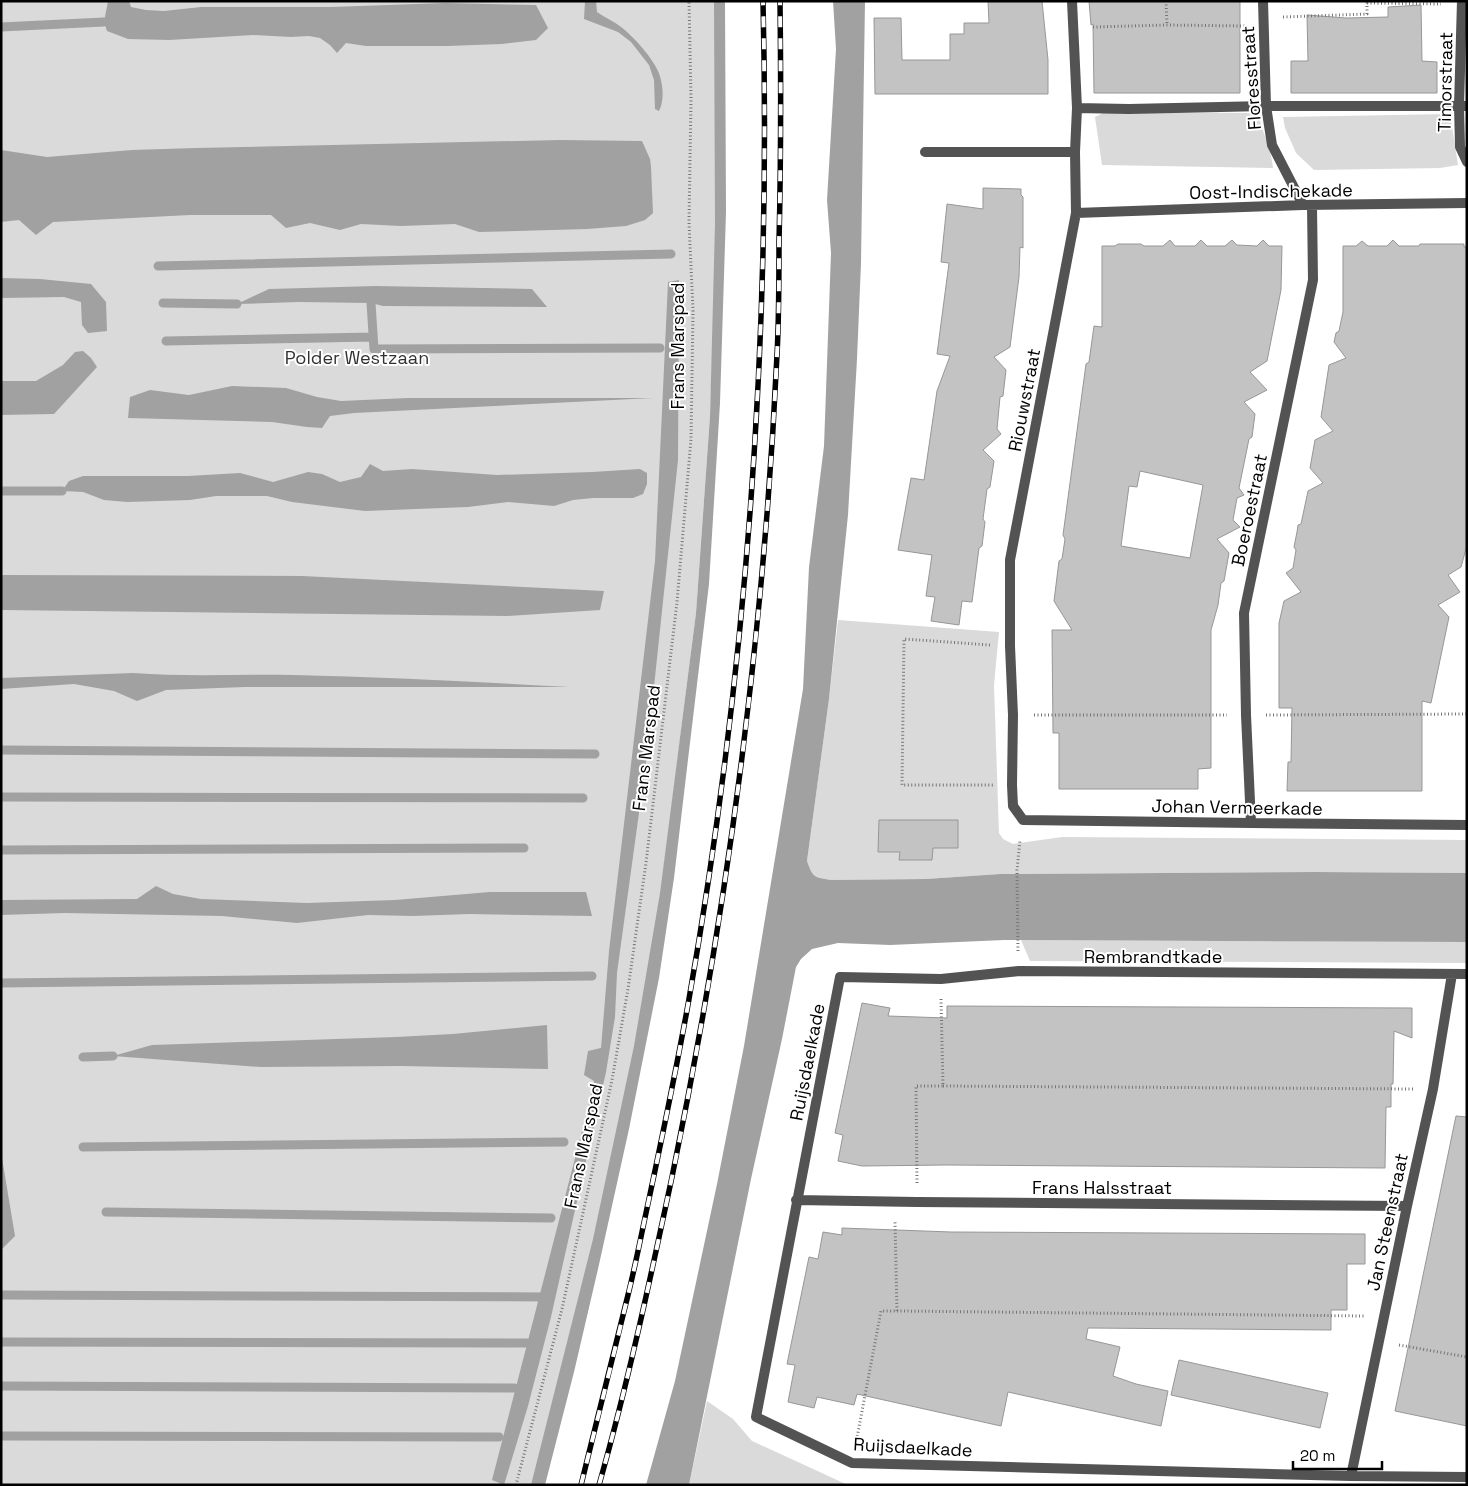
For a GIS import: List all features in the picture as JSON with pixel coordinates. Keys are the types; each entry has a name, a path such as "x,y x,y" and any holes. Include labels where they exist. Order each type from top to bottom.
{"street":[{"name":"Riouwstraat","path":"1023,820 1013,806 1012,786 1013,715 1010,646 1010,560 1076,213 1075,152 1077,108 1072,1"},
{"name":"Floresstraat","path":"1263,1 1266,106 1272,145 1307,206"},
{"name":"Timorstraat","path":"1462,2 1463,106 1460,147 1467,162"},
{"path":"1077,108 1463,106"},
{"path":"925,152 1075,152"},
{"name":"Oost-Indischekade","path":"1076,213 1467,203"},
{"name":"Boeroestraat","path":"1251,823 1244,613 1313,280 1307,206"},
{"name":"Johan Vermeerkade","path":"1023,820 1467,824"},
{"name":"Rembrandtkade","path":"840,977 941,978 1019,971 1467,974"},
{"name":"Jan Steenstraat","path":"1351,1476 1433,1089 1452,974"},
{"name":"Ruijsdaelkade","path":"840,977 756,1417 852,1463 1351,1476 1467,1477"},
{"name":"Frans Halsstraat","path":"796,1200 1407,1206"}],"path":[{"name":"Frans Marspad","path":"516,1485 562,1310 617,1053 646,863 677,602 691,439 693,311 689,222 692,99 689,1"},
{"path":"1166,1 1167,25"},
{"path":"1073,27 1263,22 1367,14 1367,2 1462,2"},
{"path":"1010,646 904,639 902,785 1012,786"},
{"path":"1018,944 1016,870 1023,820"},
{"path":"941,978 943,1086"},
{"path":"918,1202 916,1086 1433,1089"},
{"path":"894,1202 897,1311"},
{"path":"852,1463 881,1311 1384,1316"},
{"path":"1379,1342 1467,1357"}],"green space":[{"name":"Polder Westzaan","path":"1,1 716,1 720,122 710,416 696,613 653,951 620,1130 537,1485 1,1485"},
{"path":"1105,112 1258,113 1273,168 1102,165 1095,117"},
{"path":"1450,114 1458,165 1440,168 1314,170 1296,153 1285,128 1283,117"},
{"path":"838,620 999,632 994,685 999,833 1003,839 1013,844 1062,837 1467,840 1467,873 1000,874 926,879 831,880 815,876 807,861"},
{"path":"1021,940 1467,942 1467,963 1030,961"},
{"path":"707,1401 733,1419 752,1441 848,1485 689,1485"}],"shaded area":[{"path":"108,1 129,1 131,7 164,11 201,7 331,7 445,3 536,5 548,28 536,40 502,44 447,46 366,46 346,43 337,53 320,38 309,36 253,35 169,40 128,39 107,31 104,22"},
{"path":"585,1 596,1 597,12 626,31 650,58 662,84 663,96 659,111 655,109 654,80 649,65 631,42 618,32 584,19"},
{"path":"714,1 725,1 726,212 720,403 709,584 674,878 659,978 629,1129 574,1372 545,1485 531,1485 593,1239 634,1046 660,893 696,613 710,416 715,224"},
{"path":"833,1 865,1 861,263 848,515 829,699 807,861 813,874 831,880 926,879 1000,874 1467,873 1467,942 1004,940 890,945 838,943 812,949 801,959 796,967 689,1485 646,1485 675,1381 717,1184 744,1046 803,689 809,567 824,446 831,253 827,200 836,49"},
{"path":"560,140 642,141 650,159 653,213 645,220 626,226 479,232 455,224 401,226 361,224 340,230 310,223 286,228 271,215 190,215 53,222 36,235 19,220 1,222 1,150 47,157 132,150"},
{"path":"1,278 40,279 91,284 106,302 107,331 88,333 82,325 81,302 64,297 1,298"},
{"path":"679,280 678,460 646,762 617,973 615,1017 606,1072 551,1317 528,1406 504,1485 492,1480 590,1100 594,1081 584,1075 588,1051 601,1048 609,951 655,561 668,282"},
{"path":"376,286 532,289 547,307 383,306 371,303 298,302 237,304 269,289"},
{"path":"83,351 97,367 54,414 1,415 1,381 36,381 63,365 75,352"},
{"path":"232,386 286,388 317,397 341,401 408,398 653,398 354,413 330,416 322,428 272,422 128,418 130,397 150,390 189,395"},
{"path":"370,464 383,471 412,469 497,475 640,469 647,473 647,484 643,494 633,498 573,500 554,506 508,502 468,507 365,511 292,502 267,496 216,496 190,500 127,502 104,500 83,492 62,491 69,481 83,476 188,476 240,473 273,482 308,472 322,474 340,482 361,477"},
{"path":"1,575 302,576 604,591 600,610 507,616 1,610"},
{"path":"133,673 328,676 570,687 245,687 166,690 137,701 114,691 74,684 1,689 1,678"},
{"path":"156,886 173,894 201,899 307,903 395,900 490,892 586,892 592,916 368,915 297,923 222,916 65,913 1,915 1,900 137,899"},
{"path":"547,1025 548,1069 402,1066 261,1067 113,1056 152,1045 396,1037 453,1034"},
{"path":"1,1152 15,1236 1,1250"}],"building":[{"path":"988,1 1042,1 1048,60 1048,94 875,94 874,18 901,18 902,60 950,60 950,34 964,34 964,23 989,23"},
{"path":"1089,1 1240,1 1240,93 1094,93 1093,24 1091,25"},
{"path":"1421,5 1422,61 1437,62 1437,93 1291,93 1291,61 1308,61 1307,15 1346,18 1388,17 1388,7"},
{"path":"983,188 1021,189 1023,197 1023,248 1020,247 1019,277 1010,347 994,357 1006,370 1003,396 1000,397 997,429 1001,434 983,450 994,461 990,487 987,489 982,546 979,548 972,602 962,601 959,625 931,621 935,597 926,596 932,555 898,550 911,478 924,480 937,391 950,356 937,354 949,263 941,262 947,204 983,209"},
{"path":"1170,240 1175,246 1195,246 1201,240 1207,246 1225,246 1232,240 1237,245 1257,246 1263,240 1269,246 1282,246 1281,290 1267,361 1250,372 1267,390 1244,402 1255,414 1252,437 1249,439 1239,488 1244,495 1237,498 1233,520 1240,527 1217,539 1229,553 1224,581 1221,583 1218,605 1211,630 1211,768 1198,769 1198,789 1059,789 1059,733 1053,733 1052,630 1072,630 1054,601 1059,561 1062,559 1065,539 1063,535 1086,364 1089,362 1094,326 1102,327 1102,246 1141,244 1144,246 1163,246","holes":["1140,471 1203,485 1190,558 1121,546 1129,486 1137,487"]},
{"path":"1393,240 1399,246 1464,244 1464,247 1467,247 1467,545 1461,567 1448,575 1460,592 1438,605 1449,617 1431,703 1422,701 1422,791 1287,791 1288,762 1291,762 1292,708 1279,708 1279,623 1284,601 1301,592 1286,573 1293,568 1298,525 1301,524 1308,491 1323,483 1310,468 1315,440 1333,431 1321,417 1329,365 1346,358 1334,342 1336,333 1339,331 1343,312 1343,246 1356,246 1362,241 1368,246 1387,246"},
{"path":"879,820 958,820 958,848 933,848 932,860 899,860 900,852 878,852"},
{"path":"862,1003 890,1008 888,1016 947,1018 947,1006 1412,1008 1412,1038 1394,1031 1391,1107 1386,1107 1385,1168 862,1166 838,1161 843,1135 835,1133"},
{"path":"1456,1116 1467,1117 1467,1426 1395,1411"},
{"path":"842,1228 951,1232 1365,1234 1365,1264 1347,1264 1347,1310 1331,1310 1331,1330 1088,1328 1086,1339 1120,1347 1113,1376 1136,1384 1168,1391 1161,1426 1008,1392 1001,1426 857,1394 854,1405 817,1397 814,1408 788,1402 795,1365 787,1364 809,1257 818,1259 823,1232 842,1235"},
{"path":"1179,1360 1328,1393 1320,1428 1171,1395"}],"waterway":[{"path":"1,27 104,22"},
{"path":"158,266 671,254"},
{"path":"163,303 237,304"},
{"path":"371,303 374,349 660,348"},
{"path":"166,341 373,337"},
{"path":"1,491 62,491"},
{"path":"1,750 595,754"},
{"path":"1,797 583,798"},
{"path":"1,850 524,848"},
{"path":"1,983 592,976"},
{"path":"83,1057 113,1056"},
{"path":"83,1147 564,1142"},
{"path":"106,1212 551,1218"},
{"path":"1,1295 550,1297"},
{"path":"1,1342 535,1343"},
{"path":"1,1386 514,1388"},
{"path":"1,1436 499,1437"}],"railway":[{"path":"581,1485 634,1271 675,1074 709,875 726,751 740,627 751,502 758,377 763,252 763,1"},
{"path":"599,1485 629,1370 672,1177 710,973 741,768 763,562 777,355 779,313 780,1"}]}
